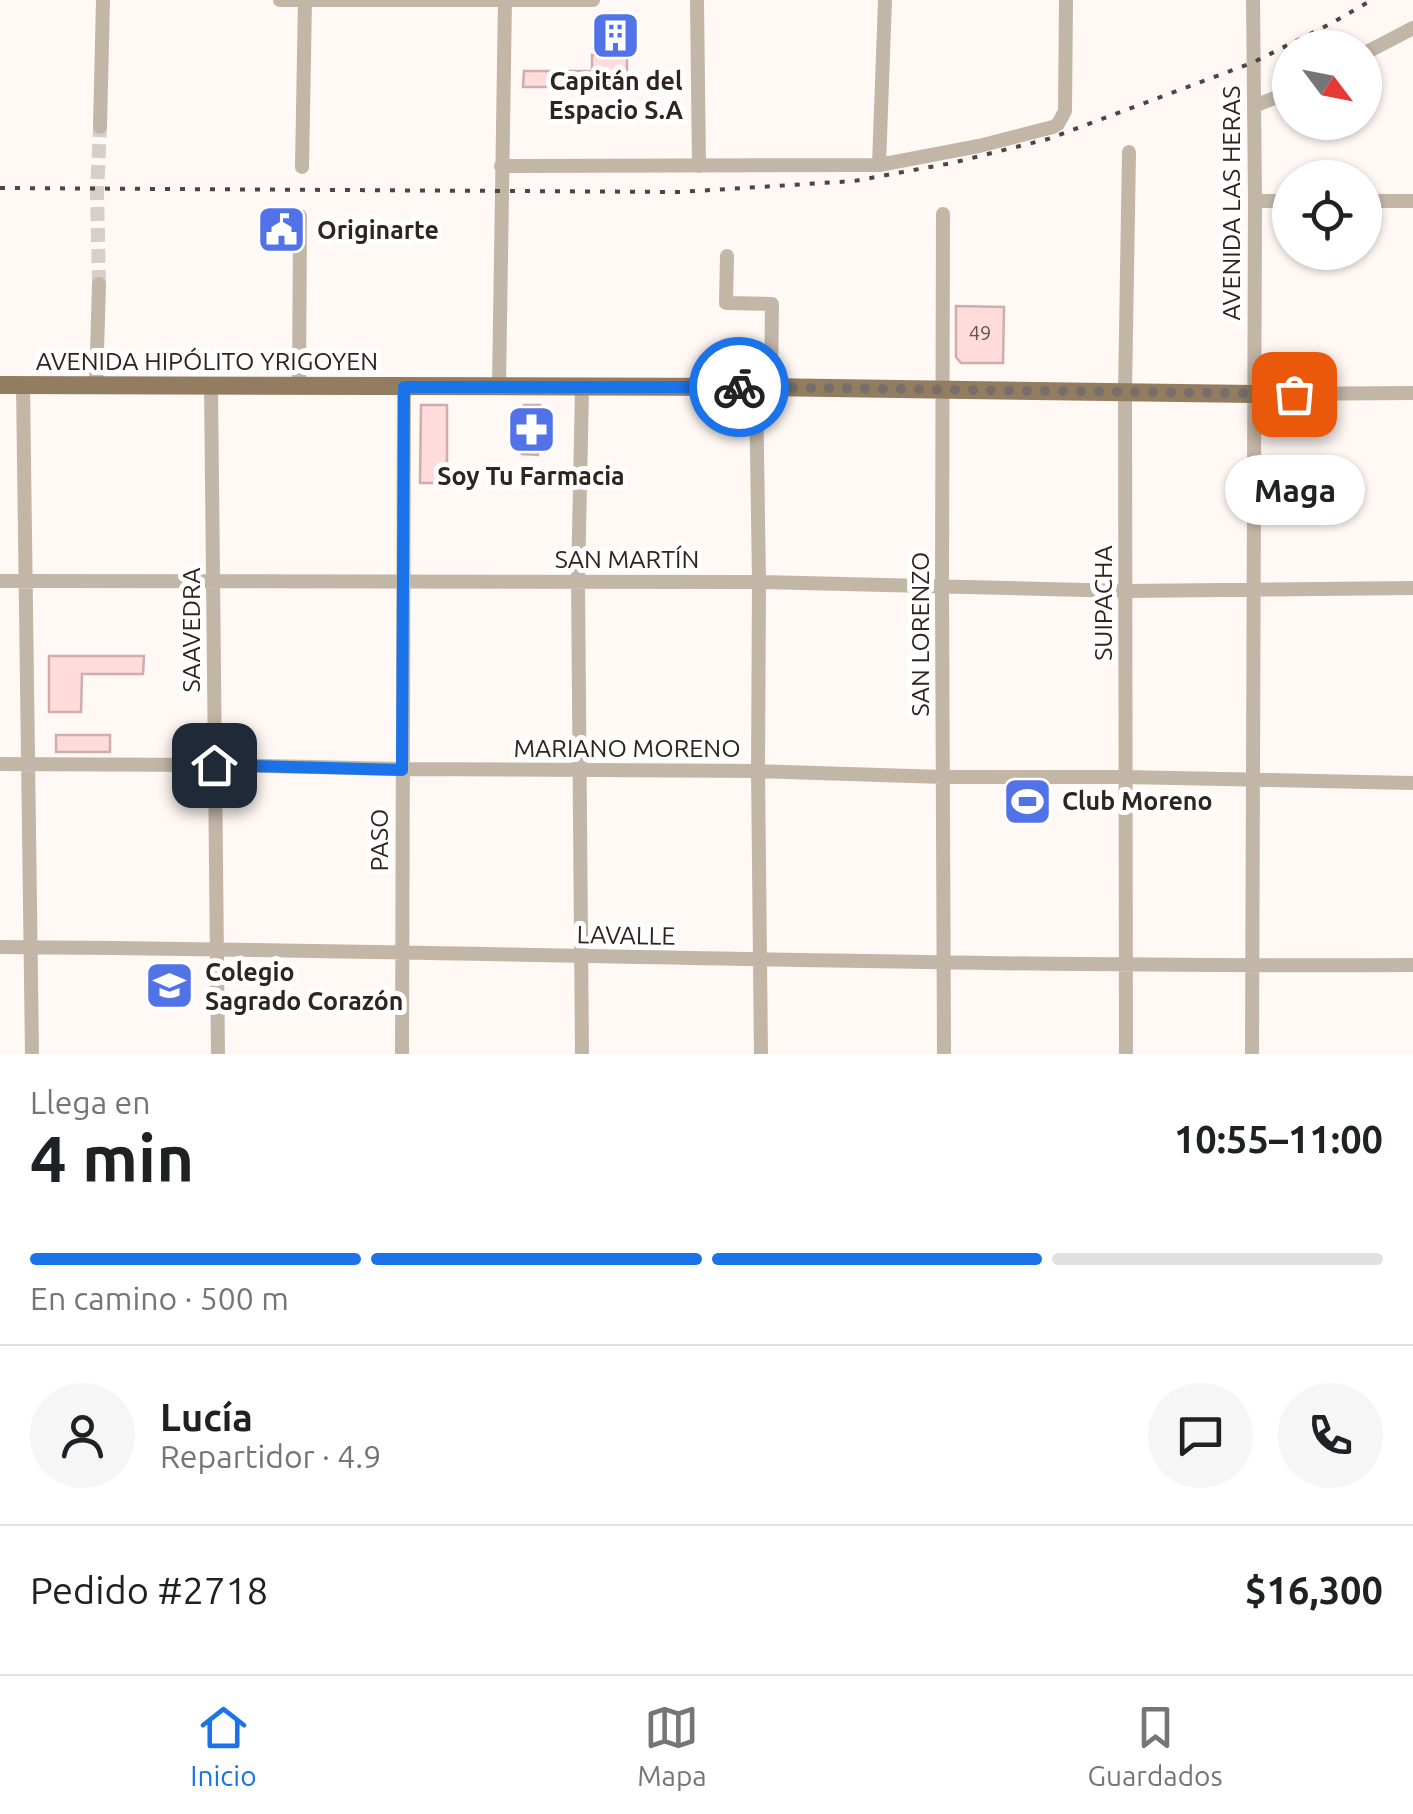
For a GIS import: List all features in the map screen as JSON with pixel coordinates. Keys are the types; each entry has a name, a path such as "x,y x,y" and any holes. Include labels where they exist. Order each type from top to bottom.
{"main road":[{"name":"AVENIDA HIPÓLITO YRIGOYEN","path":"0,385 763,387 1254,394"}],"street":[{"path":"100,127 103,0"},
{"path":"280,0 593,0"},
{"path":"302,167 306,0"},
{"path":"697,0 699,166"},
{"path":"879,165 885,0"},
{"path":"502,166 879,165 1052,127 1066,112 1066,0"},
{"name":"AVENIDA LAS HERAS","path":"1252,1054 1253,0"},
{"path":"499,386 505,1"},
{"path":"1382,44 1413,28"},
{"path":"1254,106 1272,99"},
{"name":"SUIPACHA","path":"1126,1054 1125,392 1129,152"},
{"path":"1255,201 1272,201"},
{"path":"1382,201 1413,201"},
{"name":"SAN LORENZO","path":"943,214 944,1054"},
{"path":"300,216 300,386"},
{"path":"727,256 726,302 772,304 763,387 759,582 761,1054"},
{"path":"96,386 99,284"},
{"path":"23,385 32,1054"},
{"name":"SAAVEDRA","path":"211,386 218,1054"},
{"name":"PASO","path":"402,1054 404,387"},
{"path":"582,388 578,581 582,1054"},
{"path":"1254,394 1413,394"},
{"name":"SAN MARTÍN","path":"0,580 759,582 1126,591 1413,588"},
{"name":"MARIANO MORENO","path":"0,764 758,771 1413,783"},
{"name":"LAVALLE","path":"0,946 762,960 1413,964"}],"building":[{"name":"Capitán del Espacio S.A","path":"606,16 627,16 627,87 523,87 524,71 592,71 592,55 605,55"},
{"path":"956,306 1004,307 1003,363 961,363 956,357"},
{"path":"421,405 447,405 447,483 420,483"},
{"name":"Soy Tu Farmacia","path":"524,405 540,405 538,455 522,454"},
{"path":"49,656 144,656 143,674 82,674 81,712 49,712"},
{"path":"56,735 110,735 110,752 56,752"}],"tunnel":[{"path":"99,284 100,127"}],"railway":[{"path":"0,188 680,192 854,181 952,163 1048,139 1254,62 1372,0"}],"way so far":[{"path":"739,387 1294,394"}],"place":[{"name":"Capitán del Espacio S.A","path":"616,35"},
{"name":"Originarte","path":"282,230"},
{"name":"Maga","path":"1294,394"},
{"name":"Soy Tu Farmacia","path":"531,430"},
{"name":"Club Moreno","path":"1027,801"},
{"name":"Colegio Sagrado Corazón","path":"170,986"}],"route":[{"path":"214,765 402,770 404,387 739,387"}]}
